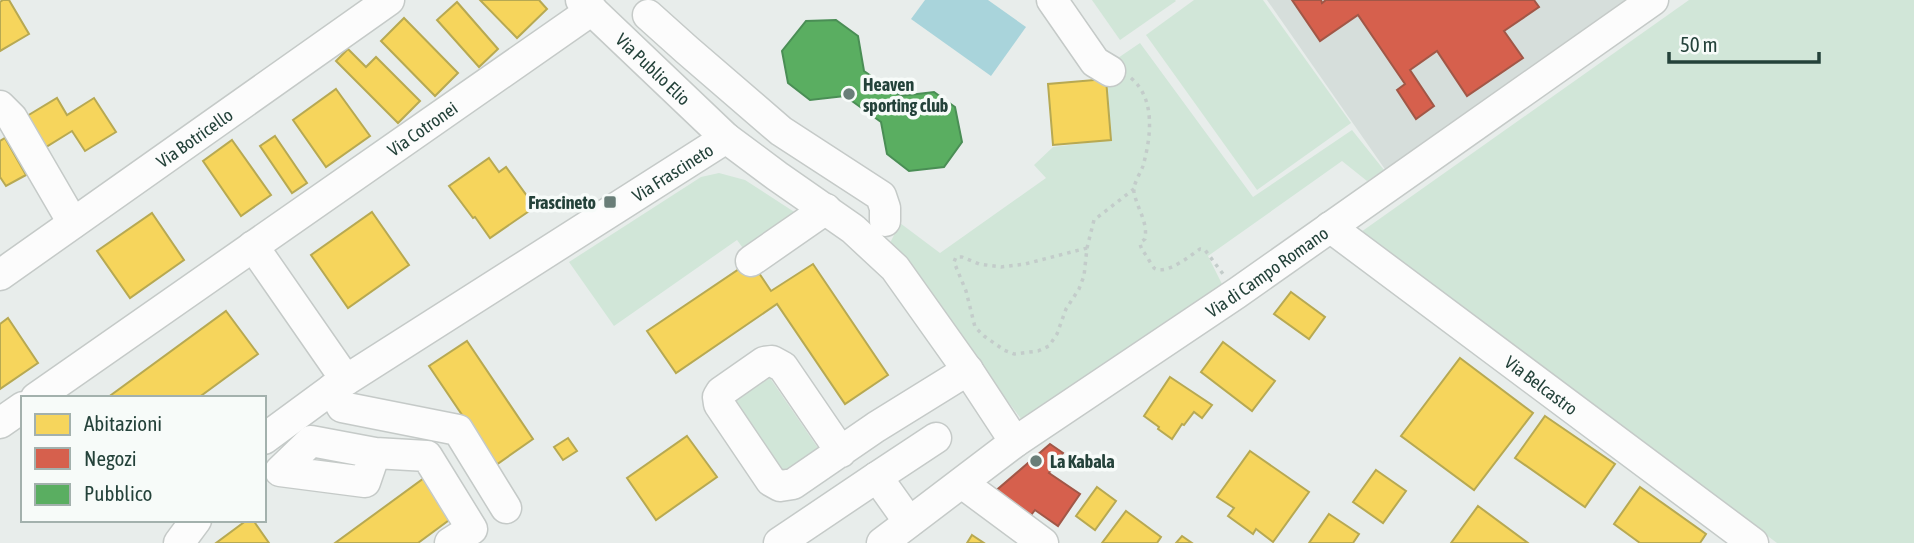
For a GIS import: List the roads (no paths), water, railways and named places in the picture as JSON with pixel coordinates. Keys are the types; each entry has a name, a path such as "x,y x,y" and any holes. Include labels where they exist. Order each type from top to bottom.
{"street":[{"name":"Via Botricello","path":"0,275 389,0"},
{"path":"1052,0 1095,62 1110,71"},
{"name":"Via di Campo Romano","path":"881,543 1015,442 1237,293 1653,0"},
{"name":"Via Publio Elio","path":"586,5 726,138"},
{"name":"Via Cotronei","path":"39,396 253,246 586,5"},
{"path":"613,31 659,7 687,50 781,131 881,196 885,221"},
{"path":"0,106 12,118 73,223"},
{"name":"Via Frascineto","path":"275,430 339,385 726,138 853,229 895,268 968,370 1015,442"},
{"path":"751,261 826,209"},
{"name":"Via Belcastro","path":"1330,227 1752,543"},
{"path":"253,246 339,385 342,407 458,430 506,508"},
{"path":"841,452 968,370"},
{"path":"441,427 427,456 461,536"},
{"path":"275,430 311,441 375,453 427,456"},
{"path":"779,543 936,439"},
{"path":"311,441 280,471 365,482 375,453"},
{"path":"877,477 909,522"},
{"path":"962,483 1043,543"},
{"path":"179,543 195,522"}],"water":[{"path":"925,0 988,0 1026,27 991,76 911,19"}],"place":[{"name":"Heaven sporting club","path":"849,94"},
{"name":"Frascineto","path":"610,202"},
{"name":"La Kabala","path":"1036,461"}]}
